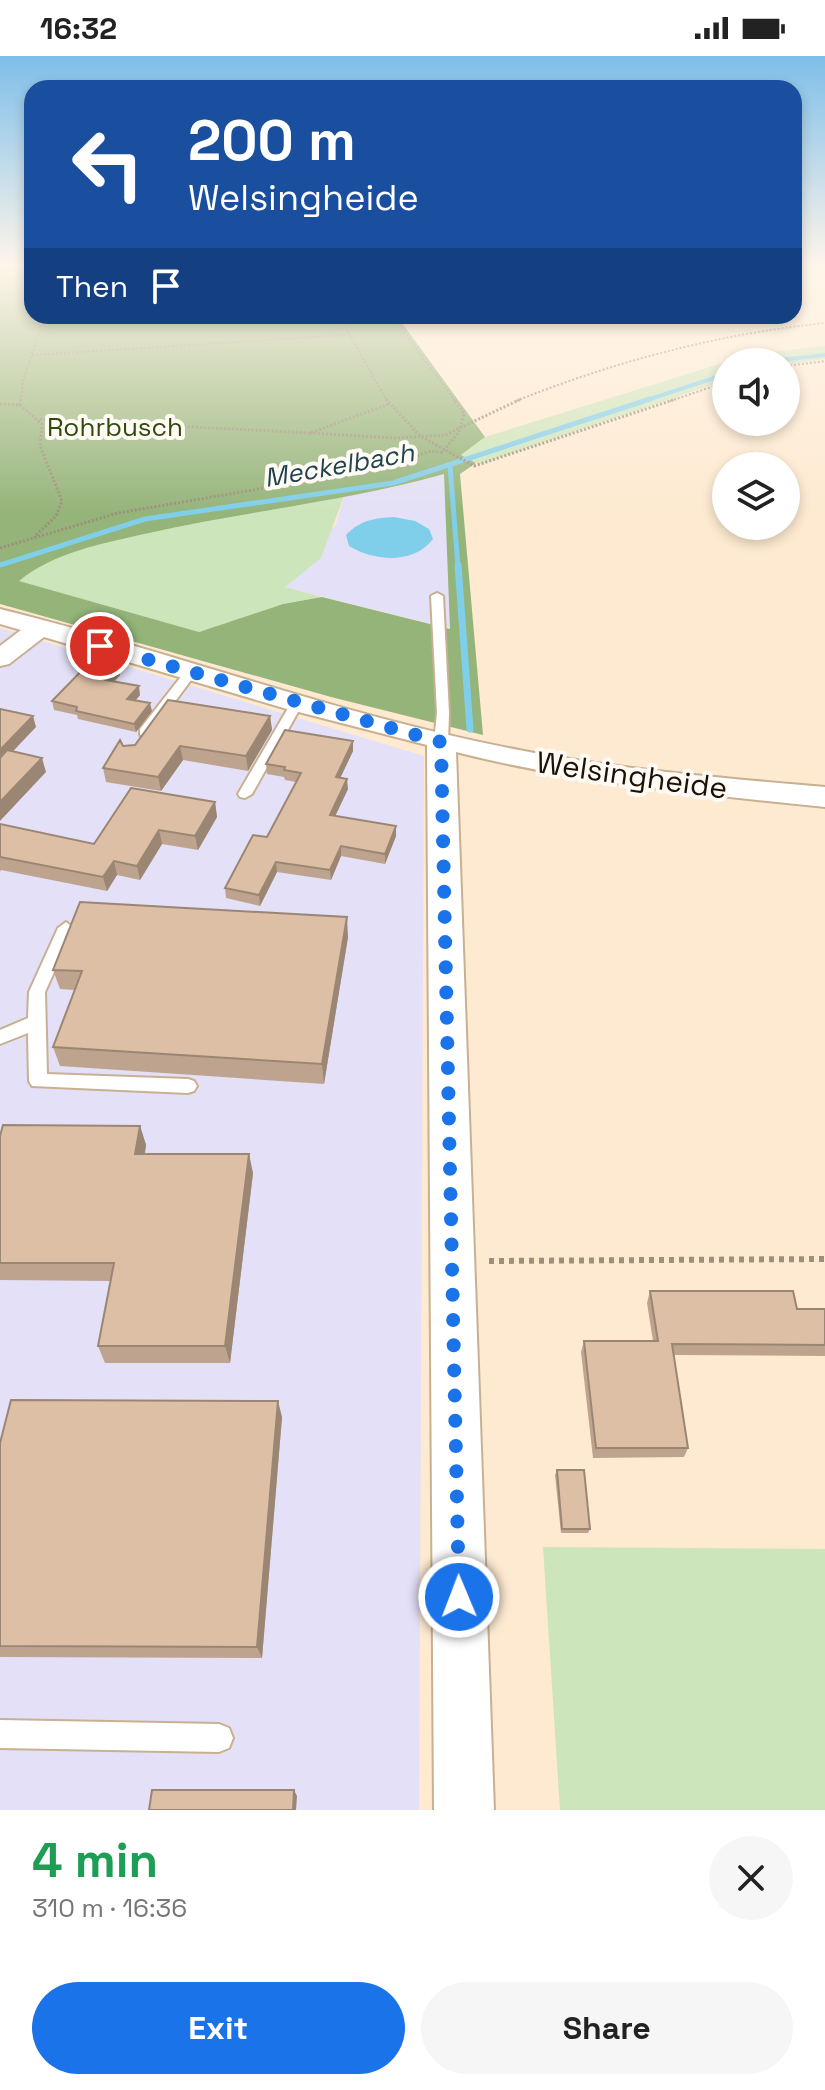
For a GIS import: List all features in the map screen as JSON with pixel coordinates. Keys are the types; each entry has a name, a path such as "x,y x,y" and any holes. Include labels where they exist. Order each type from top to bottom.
{"street":[{"name":"Welsingheide","path":"0,616 297,703 517,759 633,778 825,797"},
{"path":"0,658 38,629"},
{"path":"441,742 464,1810"}],"lane":[{"path":"437,596 443,713 441,742"},
{"path":"138,743 191,672"},
{"path":"245,794 297,703"},
{"path":"66,928 37,992 38,1081 188,1086"},
{"path":"0,1037 37,1022"},
{"path":"0,1734 219,1738"}],"path":[{"path":"20,405 34,350"},
{"path":"32,355 113,350"},
{"path":"356,350 389,404 418,438 474,466 712,387"},
{"path":"417,350 464,413 459,432"},
{"path":"442,452 459,432 500,407 648,357 678,350"},
{"path":"800,364 825,361"},
{"path":"0,404 20,405 40,419 418,438 459,432"},
{"path":"310,433 389,404"},
{"path":"30,540 56,516 62,501 40,446 40,419"},
{"path":"0,548 118,513 376,469 431,451 442,452"},
{"path":"452,1261 825,1259"}],"shaded area":[{"path":"445,473 451,629 284,587 336,524 344,496"},
{"path":"0,628 424,756 419,1810 0,1810"}],"green space":[{"name":"Rohrbusch","path":"0,350 422,350 485,437 461,455 476,463 460,474 483,735 331,697 0,604","holes":["444,474 450,629 322,597 283,604 199,632 19,581 48,563 97,545 186,525 371,492"]},
{"path":"800,350 825,350 825,359 800,363"},
{"path":"712,366 712,385 480,464 460,456 485,437"},
{"path":"344,496 321,558 285,587 322,597 283,604 199,632 18,581 42,563 112,539 190,521"},
{"path":"543,1547 825,1549 825,1810 560,1810"}],"water":[{"path":"394,517 415,521 429,529 433,539 415,553 393,558 370,555 349,546 346,535 357,526 374,519"}],"building":[{"path":"91,661 119,667 106,680 139,686 127,699 150,703 134,724 76,711 77,707 52,701"},
{"path":"168,700 270,716 246,756 180,746 158,777 103,768 120,740 123,746 135,745"},
{"path":"0,709 33,716 0,750"},
{"path":"285,730 353,741 336,777 347,779 330,815 396,826 385,854 341,846 330,870 276,862 259,895 225,888 253,835 267,837 301,773 266,764"},
{"path":"7,750 42,758 0,802 0,758"},
{"path":"131,788 215,802 195,836 159,830 137,866 114,861 103,877 0,857 0,824 94,844"},
{"path":"80,902 347,917 322,1064 53,1047 82,971 53,970"},
{"path":"3,1125 140,1126 135,1154 249,1154 225,1346 98,1346 114,1263 0,1263 0,1136"},
{"path":"650,1291 793,1291 797,1309 825,1309 825,1345 672,1344 688,1448 596,1448 584,1341 658,1341"},
{"path":"11,1400 278,1401 257,1647 0,1646 0,1443"},
{"path":"557,1470 584,1470 590,1529 562,1529"},
{"path":"152,1790 294,1790 293,1810 149,1810"}],"waterway":[{"name":"Meckelbach","path":"800,358 825,355"},
{"name":"Meckelbach","path":"644,401 712,379"},
{"name":"Meckelbach","path":"0,565 145,519 393,483 650,399"},
{"path":"450,466 458,567"},
{"path":"458,565 470,729"}],"route":[{"path":"100,646 441,742 459,1597"}]}
